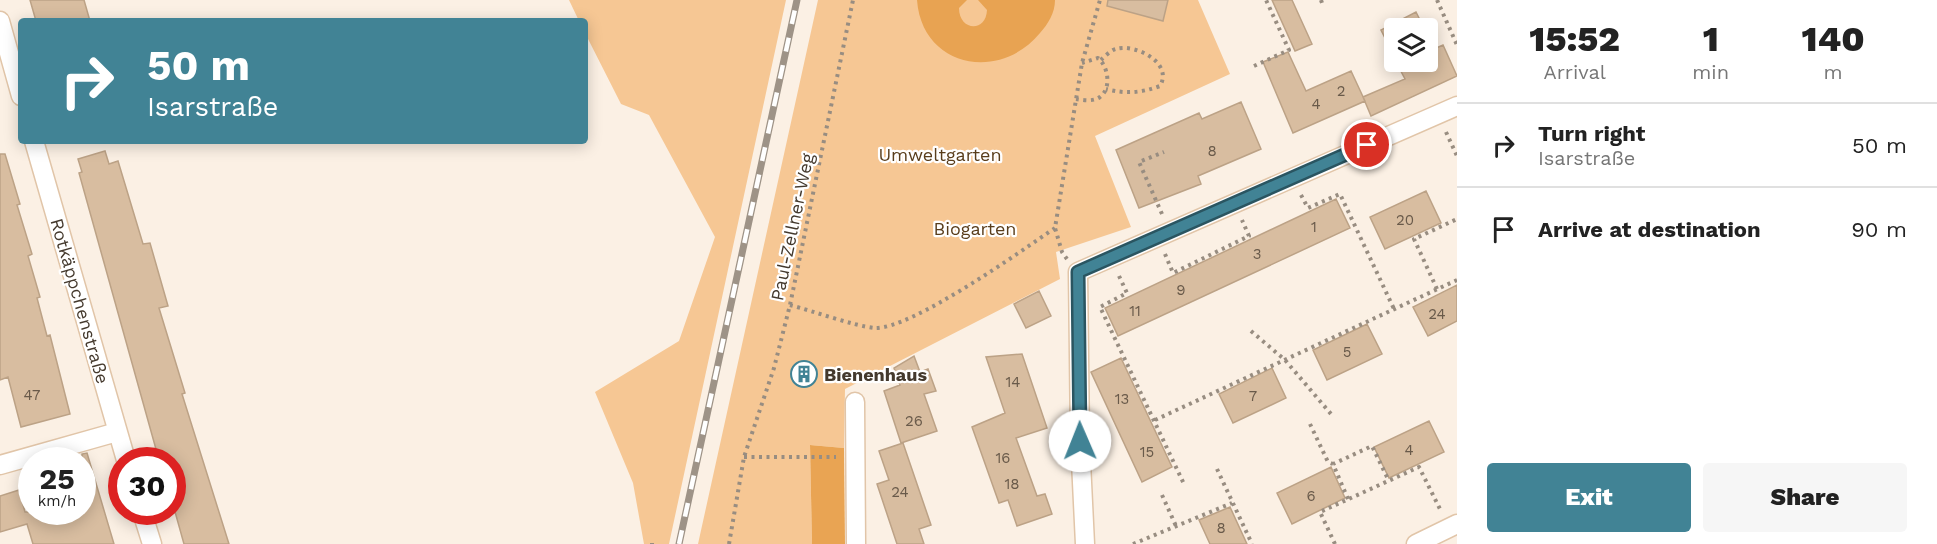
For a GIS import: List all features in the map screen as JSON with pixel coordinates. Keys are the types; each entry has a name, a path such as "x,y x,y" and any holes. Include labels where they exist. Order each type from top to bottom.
{"street":[{"path":"0,21 5,61 18,89"},
{"path":"1085,544 1078,272 1457,106"},
{"name":"Rotkäppchenstraße","path":"35,144 122,447"},
{"path":"855,402 856,544"},
{"path":"0,465 117,432"},
{"path":"146,525 152,544"},
{"path":"1416,544 1453,526"}],"path":[{"name":"Paul-Zellner-Weg","path":"729,544 744,457 774,368 790,305 853,0"},
{"path":"1078,272 1062,252 1055,228 1082,63 1100,0"},
{"path":"1254,66 1289,50 1266,0"},
{"path":"1437,0 1457,45"},
{"path":"1101,60 1115,49 1128,47 1156,59 1162,69 1164,79 1160,86 1145,92 1123,93 1106,89"},
{"path":"1082,63 1098,58 1101,60"},
{"path":"1076,99 1088,101 1100,97 1106,89 1107,77 1101,60"},
{"path":"1438,114 1457,156"},
{"path":"1164,152 1139,162 1164,234 1173,273 1249,236 1235,203"},
{"path":"1293,178 1308,208 1340,194 1394,309"},
{"path":"1437,289 1414,239 1457,219"},
{"path":"790,305 876,328 902,322 971,283 1055,228"},
{"path":"1111,257 1127,293 1100,307 1184,484"},
{"path":"1155,420 1457,280"},
{"path":"1251,331 1285,360 1331,414"},
{"path":"1310,424 1328,462 1333,464 1348,499"},
{"path":"1333,464 1372,446 1389,481"},
{"path":"744,457 834,457 855,461"},
{"path":"1335,544 1320,513 1419,466 1453,526"},
{"path":"1217,469 1252,544"},
{"path":"1162,495 1176,526"},
{"path":"1133,544 1232,503"}],"green space":[{"path":"569,0 786,0 669,544 644,544 633,483 595,392 679,341 715,237 649,115 621,104 588,39 588,18 578,18"},
{"name":"Umweltgarten","path":"818,0 1198,0 1230,74 1095,136 1131,227 1056,252 1060,279 845,389 844,448 810,445 812,544 698,544"}],"shaded area":[{"path":"917,0 967,0 959,8 960,16 968,25 978,26 986,17 987,10 978,0 1055,0 1052,14 1040,33 1023,48 1005,58 985,62 965,60 948,53 933,41 922,23"},
{"path":"810,445 844,448 845,544 812,544"}],"building":[{"path":"30,0 84,0 89,18 35,18"},
{"path":"1108,0 1168,0 1163,21 1107,6"},
{"path":"1272,0 1292,0 1312,44 1295,51"},
{"path":"1416,12 1419,18 1404,18"},
{"path":"1443,45 1457,76 1371,116 1363,97 1405,79 1401,72 1438,72 1438,47"},
{"path":"1288,52 1306,91 1351,71 1365,101 1293,133 1263,62"},
{"path":"1241,102 1261,149 1198,176 1201,184 1139,208 1116,150 1199,113 1202,119"},
{"path":"105,151 109,164 118,161 143,244 150,243 168,306 159,308 185,393 182,394 229,544 184,544 179,525 186,525 186,447 155,447 79,173 82,172 78,159"},
{"path":"0,154 5,154 20,204 17,205 32,254 28,256 40,297 37,298 47,336 50,335 70,414 21,427 8,377 0,380"},
{"path":"1426,191 1441,223 1385,249 1370,217"},
{"path":"1336,199 1350,228 1118,336 1105,308"},
{"path":"1457,285 1457,321 1428,336 1413,307"},
{"path":"1039,291 1051,316 1026,328 1014,304"},
{"path":"1367,324 1382,354 1327,380 1313,350"},
{"path":"1022,354 1047,428 1016,438 1037,496 1045,494 1052,514 1017,526 1008,500 999,503 972,427 1005,413 986,357"},
{"path":"914,356 920,372 928,369 936,391 924,394 937,431 901,443 884,391 900,385 894,368"},
{"path":"1121,358 1172,467 1142,482 1091,372"},
{"path":"1272,368 1286,398 1233,423 1219,394"},
{"path":"1429,421 1444,452 1389,478 1374,447"},
{"path":"903,443 931,525 919,529 924,544 897,544 877,484 889,480 879,451"},
{"path":"1331,467 1345,498 1292,524 1277,493"},
{"path":"96,483 114,544 33,544 27,525 96,525"},
{"path":"18,490 18,525 24,525 0,532 0,496"},
{"path":"1230,507 1247,544 1210,544 1199,520"}],"railway":[{"path":"679,544 797,0"}],"place":[{"name":"Bienenhaus","path":"804,374"}],"route":[{"path":"1080,441 1078,272 1367,145"}],"park label":[{"name":"Biogarten","path":"975,228"}]}
